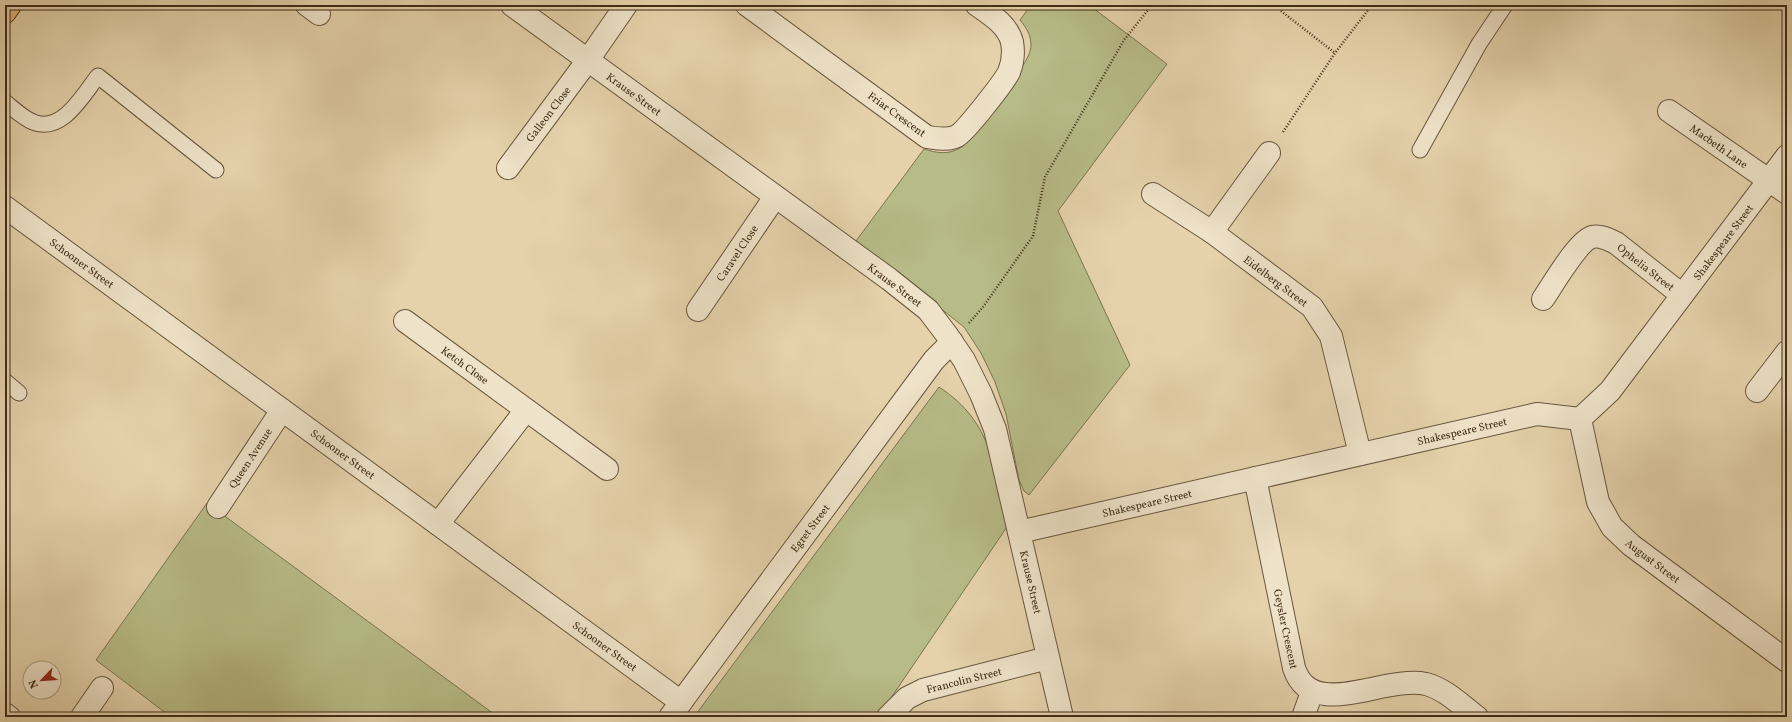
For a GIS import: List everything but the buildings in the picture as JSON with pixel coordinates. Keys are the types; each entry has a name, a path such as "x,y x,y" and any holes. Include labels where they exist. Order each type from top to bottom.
{"main road":[{"path":"5,12 10,5"}],"street":[{"name":"Krause Street","path":"512,5 889,279 928,310 964,360 981,394 995,429 1062,717"},
{"name":"Galleon Close","path":"508,168 588,60 626,5"},
{"name":"Friar Crescent","path":"747,5 927,137 945,140 957,136 970,124 1008,73 1014,55 1012,40 1005,29 993,17 977,5"},
{"name":"Macbeth Lane","path":"1669,111 1787,193"},
{"path":"1212,232 1269,153"},
{"name":"Shakespeare Street","path":"1019,532 1537,414 1580,419 1610,391 1787,156"},
{"name":"Eidelberg Street","path":"1153,194 1212,232 1312,307 1331,336 1339,362 1360,454"},
{"name":"Caravel Close","path":"698,310 775,197"},
{"name":"Schooner Street","path":"5,207 438,524 676,709"},
{"name":"Ophelia Street","path":"1543,299 1581,245 1591,237 1604,237 1616,243 1682,295"},
{"name":"Ketch Close","path":"405,321 607,469"},
{"name":"Egret Street","path":"676,709 934,360 952,342"},
{"path":"1757,391 1787,352"},
{"name":"Queen Avenue","path":"218,507 282,410"},
{"path":"438,524 526,410"},
{"name":"August Street","path":"1580,419 1598,502 1612,527 1631,545 1787,661"},
{"name":"Geysler Crescent","path":"1255,478 1294,668 1300,684 1311,695"},
{"name":"Francolin Street","path":"888,717 907,698 923,690 1048,658"},
{"path":"1303,717 1311,695 1329,700 1408,684 1425,684 1445,693 1477,717"},
{"path":"82,717 102,688"},
{"path":"5,714 9,717"}],"lane":[{"path":"1420,150 1479,44 1505,5"},
{"path":"5,102 32,122 53,124 70,111 98,76 216,170"},
{"path":"5,381 19,393"}],"path":[{"path":"952,342 983,307 1033,236 1045,177 1124,40 1152,5"},
{"path":"1269,153 1335,53 1372,5"},
{"path":"1281,11 1335,53"}],"green space":[{"path":"1031,5 1089,5 1167,64 1058,211 1130,365 1029,495 1024,491 1019,480 1006,414 995,382 981,353 964,327 856,241 924,149 942,153 951,152 960,148 975,133 997,104 1030,52 1030,38 1026,28 1020,20"},
{"path":"939,387 957,401 971,416 981,432 989,449 994,467 1007,527 878,717 694,717"},
{"path":"207,503 498,717 171,717 96,660"}]}
